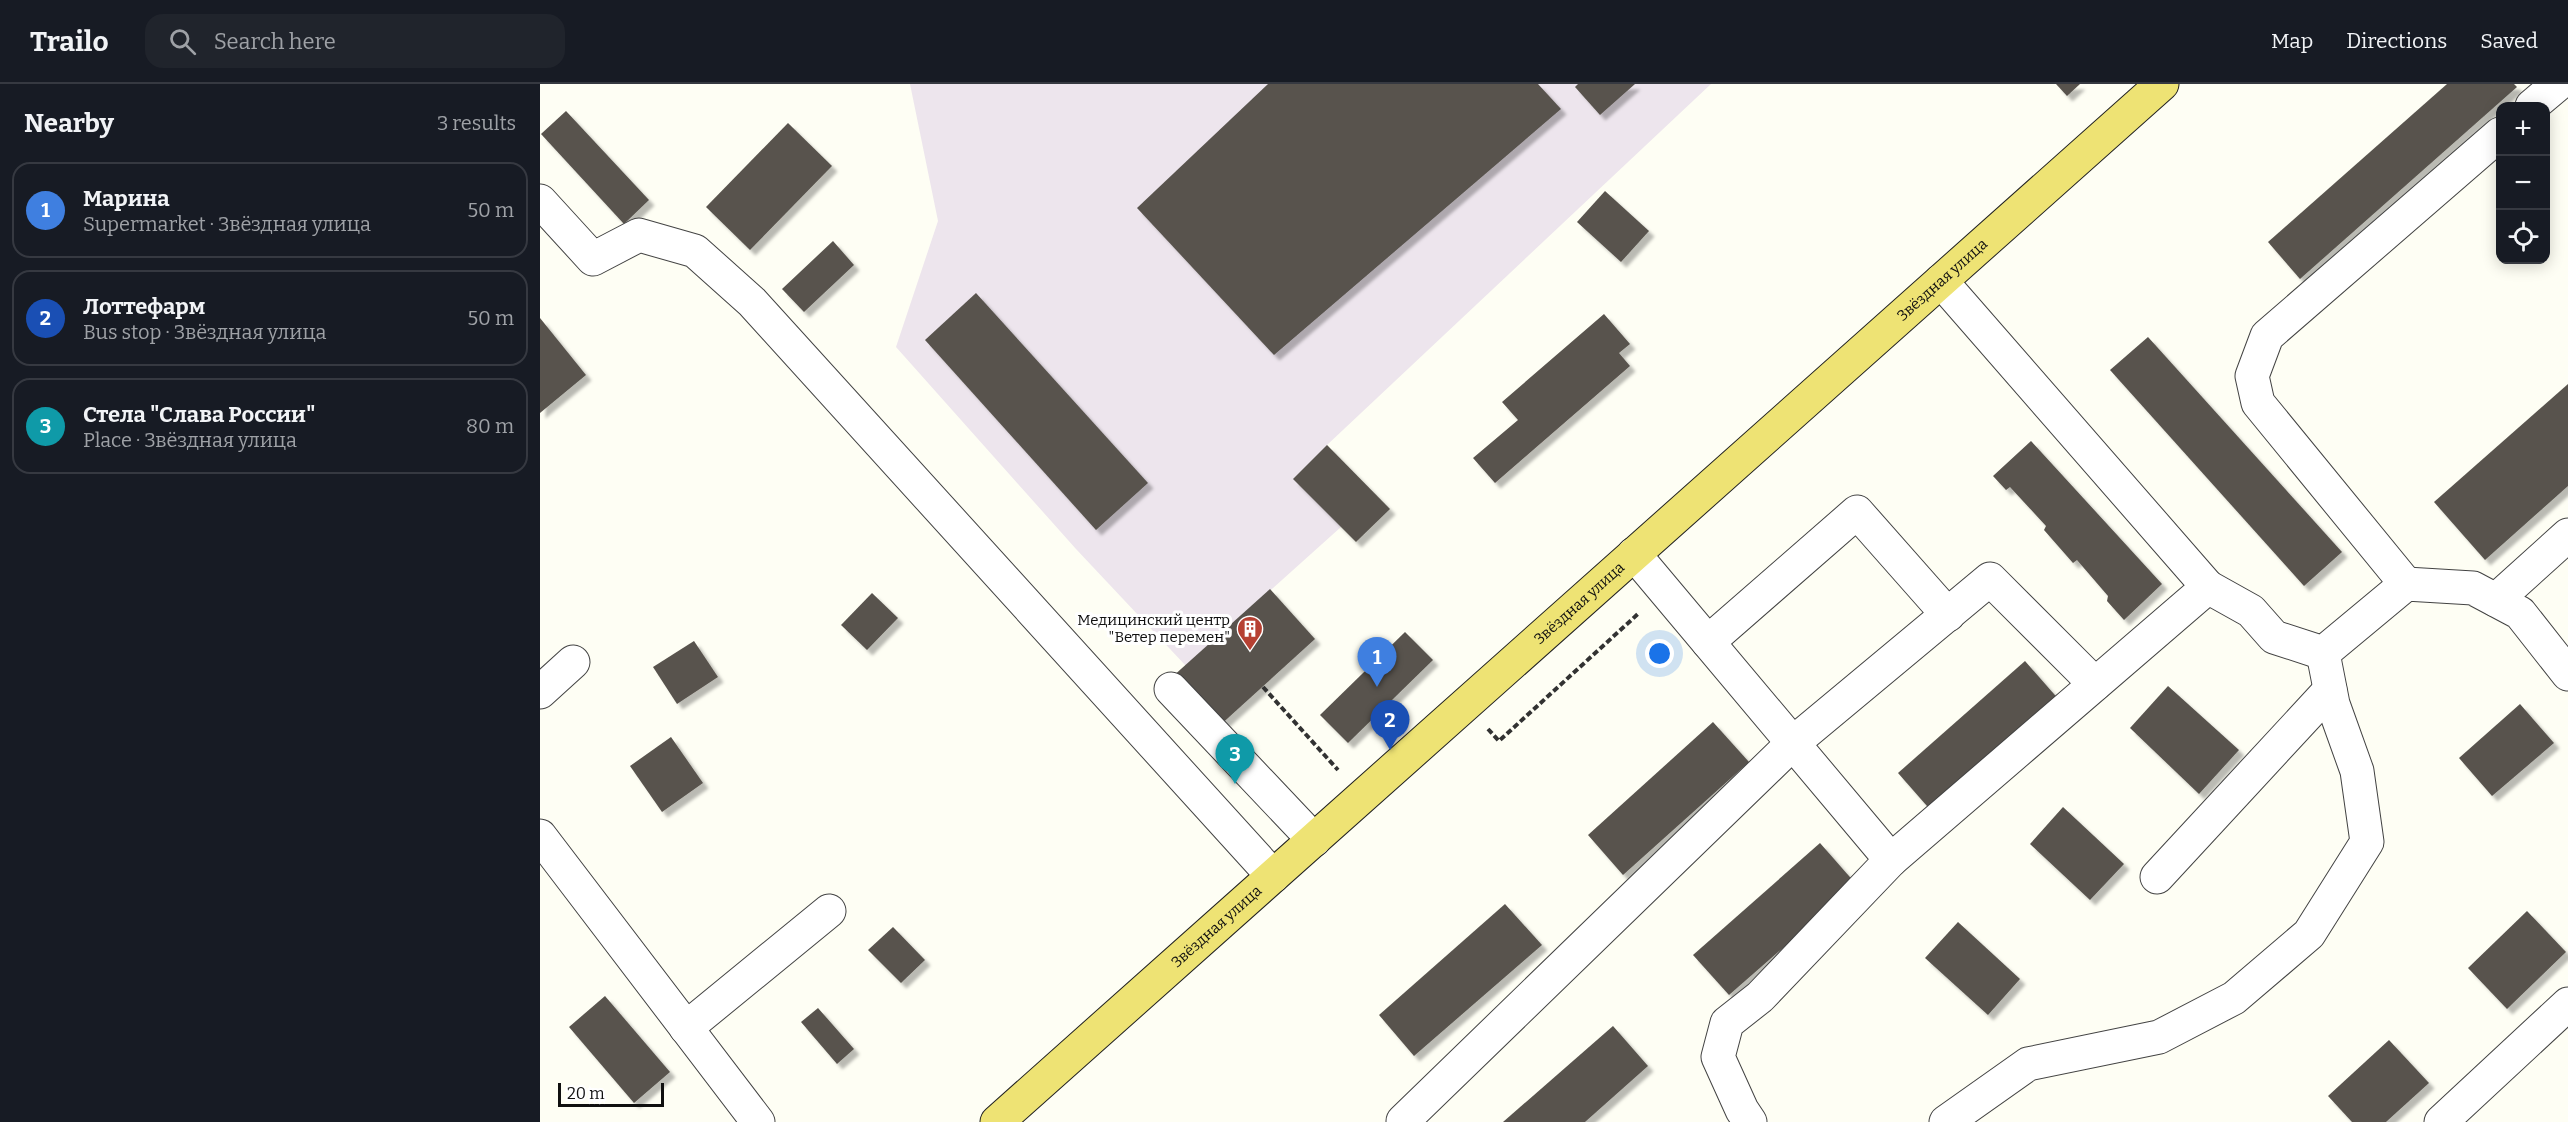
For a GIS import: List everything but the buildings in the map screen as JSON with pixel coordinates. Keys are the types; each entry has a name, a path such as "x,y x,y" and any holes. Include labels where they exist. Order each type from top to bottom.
{"main road":[{"name":"Звёздная улица","path":"997,1122 2162,84"}],"street":[{"path":"2406,584 2258,404 2252,376 2267,336 2496,137"},
{"path":"540,201 593,259 639,234 695,251 752,302 1273,876"},
{"path":"1941,281 2208,587 2251,611 2274,637 2323,653"},
{"path":"1708,642 1857,512 1948,615"},
{"path":"2496,600 2568,535"},
{"path":"1634,554 1891,860"},
{"path":"1403,1121 1793,743 1990,579 2095,684"},
{"path":"2323,653 2406,584 2473,588 2520,613 2568,674"},
{"path":"1750,1122 1742,1110 1718,1057 1727,1023 1760,996 1891,860 2208,587"},
{"path":"1946,1122 2028,1064 2159,1037 2234,998 2308,934 2367,842 2357,771 2332,704 2323,653"},
{"path":"540,692 573,662"},
{"path":"1171,689 1314,840"},
{"path":"2157,877 2330,690"},
{"path":"540,836 758,1122"},
{"path":"687,1028 829,911"},
{"path":"2441,1122 2568,1004"}],"path":[{"path":"1263,687 1337,771 1346,763"}],"shaded area":[{"path":"910,84 1711,84 1327,445 1341,527 1186,666 1076,549 896,347 938,221"}],"place":[{"name":"Медицинский центр \"Ветер перемен\"","path":"1250,652"},
{"name":"Марина","path":"1377,687"},
{"name":"Лоттефарм","path":"1390,750"},
{"name":"Стела \"Слава России\"","path":"1235,784"}]}
